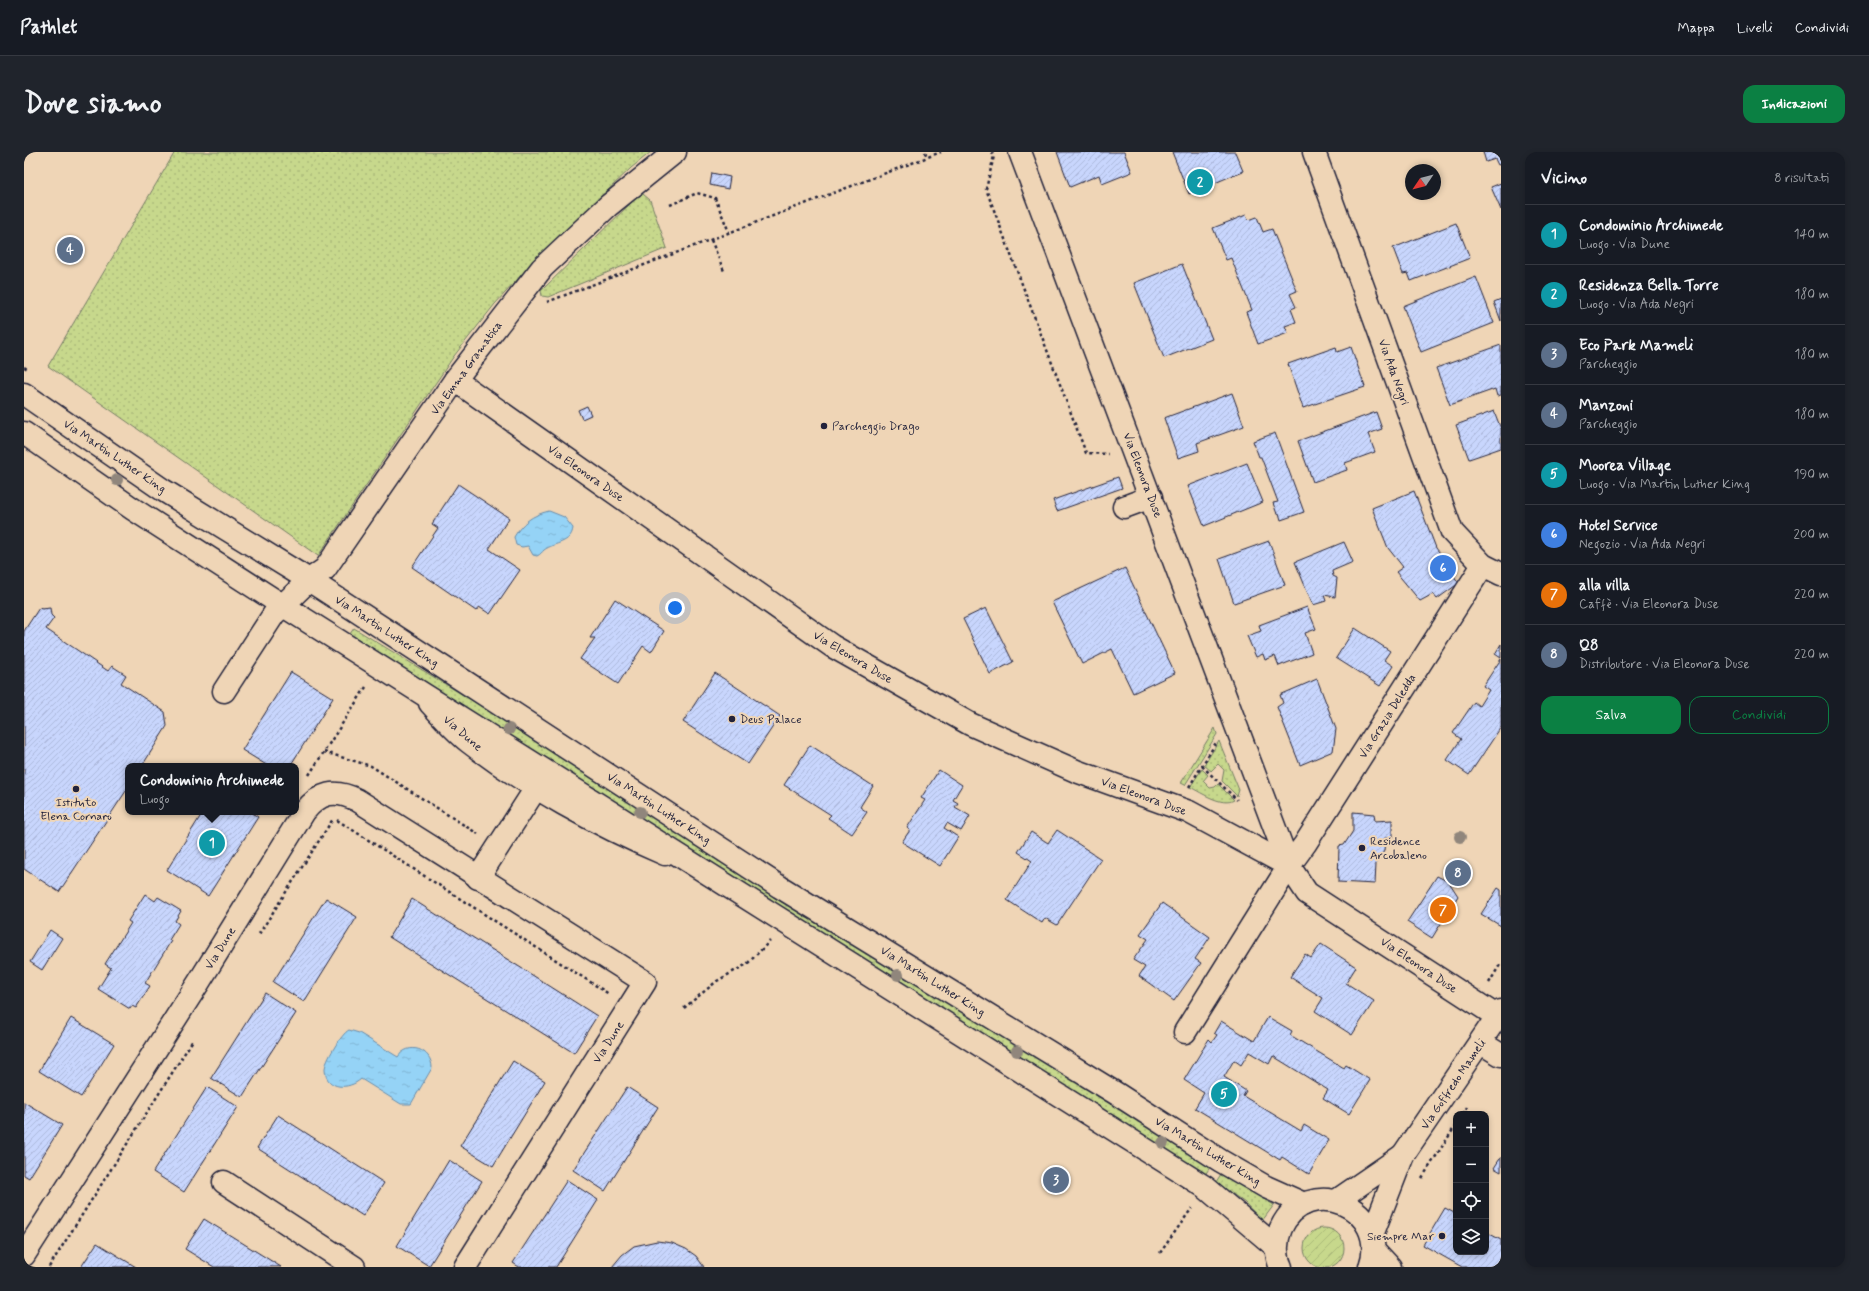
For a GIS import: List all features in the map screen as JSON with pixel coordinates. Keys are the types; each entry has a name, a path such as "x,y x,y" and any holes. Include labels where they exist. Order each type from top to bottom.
{"street":[{"name":"Via Emma Gramatica","path":"224,691 270,619 282,605 309,580 325,569 455,380 542,268 608,206 675,152"},
{"name":"Via Eleonora Duse","path":"1020,152 1289,866 1307,893 1499,1014"},
{"name":"Via Ada Negri","path":"1314,152 1452,532 1492,569"},
{"name":"Via Eleonora Duse","path":"455,380 832,646 970,724 1076,771 1189,812 1289,866"},
{"name":"Via Martin Luther King","path":"24,394 163,490 309,580 780,887 1110,1090 1221,1161 1266,1187 1304,1204"},
{"path":"24,433 134,509 282,605 692,865 1205,1187 1279,1257"},
{"path":"1124,507 1151,497"},
{"name":"Via Grazia Deledda","path":"1185,1032 1289,866 1492,569"},
{"name":"Via Dune","path":"413,687 468,741 536,788 625,837 692,865"},
{"path":"478,878 536,788"},
{"name":"Via Dune","path":"24,1255 199,982 311,803 322,796 345,794 645,982 465,1267"},
{"name":"Via Goffredo Mameli","path":"1372,1251 1403,1155 1481,1043 1499,1014"},
{"path":"1481,1043 1501,1055"},
{"name":"Via Goffredo Mameli","path":"1336,1201 1403,1155"},
{"path":"224,1182 354,1267"},
{"path":"1279,1257 1278,1234 1292,1212 1304,1204 1320,1200 1336,1201 1350,1206 1362,1217 1372,1251 1390,1267"}],"path":[{"path":"925,152 927,158"},
{"path":"691,248 729,232 941,152"},
{"path":"992,152 994,156 986,189 1086,453 1111,454"},
{"path":"670,204 697,193 715,198 729,232"},
{"path":"711,240 724,271"},
{"path":"308,777 368,683"},
{"path":"1186,792 1218,738"},
{"path":"324,752 371,766 482,836"},
{"path":"1202,766 1241,803"},
{"path":"259,935 334,818 630,1007"},
{"path":"684,1008 717,981 747,964 773,938"},
{"path":"48,1267 196,1035"},
{"path":"1419,1182 1453,1130"},
{"path":"1160,1253 1193,1207"}],"green space":[{"path":"175,152 651,152 631,168 535,260 495,304 454,356 318,556 48,366"},
{"path":"643,194 650,200 667,248 548,297 542,296 541,291 637,197"},
{"path":"354,628 546,746 1210,1167 1205,1175 350,634"},
{"path":"1215,728 1217,734 1185,785 1181,783"},
{"path":"1219,741 1239,790 1237,796 1222,781 1224,770 1218,764 1211,771 1204,765"},
{"path":"1202,769 1208,775 1203,781 1210,788 1215,787 1218,784 1234,800 1229,802 1218,801 1190,787"},
{"path":"1221,1174 1274,1205 1262,1221 1245,1203 1216,1182"},
{"path":"1320,1228 1328,1228 1335,1231 1341,1237 1344,1248 1341,1259 1335,1265 1328,1268 1320,1268 1313,1265 1307,1259 1304,1252 1304,1244 1307,1237 1313,1231"}],"water":[{"path":"549,511 564,517 573,528 569,537 562,542 548,547 537,556 533,555 528,546 522,547 516,545 514,537 520,528 533,517"},
{"path":"349,1030 359,1033 398,1057 402,1052 413,1048 419,1049 428,1056 431,1061 432,1068 411,1104 401,1104 361,1079 356,1083 345,1086 334,1085 329,1081 326,1077 325,1066 338,1042"}],"building":[{"path":"1057,152 1124,152 1132,172 1102,184 1099,175 1070,187"},
{"path":"1172,152 1235,152 1243,171 1189,194"},
{"path":"1483,152 1501,152 1501,164 1498,165 1495,159 1486,162"},
{"path":"712,173 730,177 728,189 710,185"},
{"path":"1501,183 1501,210 1491,187"},
{"path":"1246,215 1249,220 1257,217 1263,232 1272,229 1297,291 1290,294 1296,307 1291,309 1296,322 1285,326 1288,333 1258,344 1246,312 1252,310 1231,258 1226,260 1213,228"},
{"path":"1456,223 1470,258 1411,281 1408,273 1403,274 1393,248"},
{"path":"1182,264 1212,339 1164,358 1134,283"},
{"path":"1476,277 1494,323 1421,352 1403,306"},
{"path":"1501,299 1501,321 1494,302"},
{"path":"1501,345 1501,395 1497,396 1495,389 1450,405 1436,368"},
{"path":"1336,347 1337,352 1351,347 1365,387 1303,408 1288,364"},
{"path":"1232,393 1244,426 1197,443 1199,451 1178,458 1164,418"},
{"path":"587,406 591,415 582,419 578,410"},
{"path":"1494,411 1501,429 1501,448 1469,459 1456,425"},
{"path":"1376,412 1382,429 1368,434 1375,452 1345,463 1347,470 1313,482 1298,441"},
{"path":"1275,433 1304,512 1281,520 1273,503 1278,502 1261,457 1259,457 1253,441"},
{"path":"1247,463 1263,502 1204,526 1188,486"},
{"path":"1118,477 1122,488 1057,511 1053,500"},
{"path":"458,484 509,518 489,549 520,570 490,614 479,607 476,611 412,567 438,528 432,524"},
{"path":"1414,491 1436,548 1449,565 1447,567 1459,583 1437,599 1433,594 1420,601 1396,572 1403,567 1388,548 1372,508"},
{"path":"1269,541 1285,585 1234,603 1219,559"},
{"path":"1344,542 1353,562 1332,571 1333,576 1337,578 1335,597 1324,595 1326,601 1313,605 1295,562"},
{"path":"1125,568 1175,673 1133,693 1112,649 1082,664 1052,602"},
{"path":"615,599 664,631 651,652 643,646 618,684 580,659 595,638 590,638"},
{"path":"1307,607 1316,629 1305,633 1312,653 1279,666 1275,656 1265,660 1263,654 1256,657 1247,636 1261,631 1259,625"},
{"path":"39,608 50,608 51,615 54,618 46,629 108,671 112,666 126,675 121,683 165,712 167,726 144,763 125,763 125,793 59,892 24,869 24,631"},
{"path":"986,608 1013,662 990,674 963,619"},
{"path":"1355,628 1390,651 1384,660 1393,666 1380,686 1336,658"},
{"path":"1501,644 1501,658 1495,654"},
{"path":"1501,659 1501,727 1469,775 1447,760 1461,739 1453,733 1474,702 1479,706 1489,690 1483,686"},
{"path":"291,672 333,698 292,763 263,763 242,750"},
{"name":"Deus Palace","path":"715,673 780,716 748,764 683,722"},
{"path":"1317,679 1336,729 1333,751 1300,765 1277,707 1283,703 1280,695"},
{"path":"810,745 873,786 860,807 867,812 852,834 828,818 831,815 784,785"},
{"path":"939,770 962,785 953,800 958,803 955,807 970,816 961,831 947,823 944,828 958,837 940,866 902,842 910,830 907,828 925,800 921,798"},
{"name":"Residence Arcobaleno","path":"1353,812 1374,814 1375,821 1392,820 1392,838 1385,838 1384,851 1376,864 1375,884 1338,882 1339,846 1344,845 1353,831"},
{"path":"201,815 255,815 258,817 208,896 167,870"},
{"path":"1057,830 1101,859 1057,925 1045,918 1042,923 1007,900 1032,861 1018,852 1031,832 1048,843"},
{"path":"1437,876 1449,882 1458,896 1432,938 1407,922"},
{"path":"1498,888 1501,890 1501,926 1481,914"},
{"path":"145,894 155,901 158,897 181,911 175,921 179,924 169,940 171,941 145,983 150,986 136,1008 132,1006 130,1009 98,989 111,968 105,964 131,923 128,921"},
{"path":"326,898 357,917 304,1002 273,982"},
{"path":"412,899 597,1016 574,1053 389,937"},
{"path":"1162,903 1210,937 1195,959 1201,963 1174,1001 1139,976 1145,967 1133,960 1148,939 1140,934"},
{"path":"50,930 62,938 42,970 30,962"},
{"path":"1321,944 1356,967 1346,983 1374,1001 1352,1035 1315,1011 1323,998 1290,977 1305,954 1311,958"},
{"path":"265,993 296,1013 242,1097 211,1078"},
{"path":"1268,1017 1292,1031 1290,1035 1344,1068 1346,1065 1370,1080 1349,1114 1323,1098 1328,1090 1273,1056 1269,1064 1249,1052 1241,1065 1234,1060 1224,1077 1246,1091 1243,1096 1301,1131 1304,1125 1329,1140 1309,1174 1282,1157 1280,1160 1195,1108 1204,1093 1184,1080 1209,1039 1212,1042 1217,1035 1214,1033 1221,1021 1254,1041"},
{"path":"71,1018 114,1044 81,1097 39,1071"},
{"path":"513,1061 545,1081 493,1166 460,1146"},
{"path":"207,1087 238,1107 184,1192 153,1172"},
{"path":"627,1087 658,1107 605,1191 573,1170"},
{"path":"24,1102 62,1125 29,1178 24,1175"},
{"path":"278,1115 384,1183 363,1216 257,1148"},
{"path":"1501,1157 1501,1172 1494,1168"},
{"path":"449,1160 482,1181 429,1266 397,1246"},
{"path":"567,1180 598,1200 556,1267 519,1267 513,1263"},
{"name":"Siempre Mar","path":"1445,1208 1453,1212 1453,1255 1489,1255 1489,1234 1501,1240 1501,1267 1462,1267 1423,1245"},
{"path":"204,1219 281,1267 214,1267 185,1249"},
{"path":"657,1241 672,1243 686,1249 696,1256 704,1267 612,1267 622,1255 634,1246"},
{"path":"97,1243 136,1267 81,1267"}],"place":[{"name":"Residenza Bella Torre","path":"1200,182"},
{"name":"Manzoni","path":"70,250"},
{"name":"Parcheggio Drago","path":"824,426"},
{"name":"Hotel Service","path":"1443,568"},
{"name":"Deus Palace","path":"732,719"},
{"name":"Istituto Elena Cornaro","path":"76,789"},
{"name":"Condominio Archimede","path":"212,843"},
{"name":"Residence Arcobaleno","path":"1362,848"},
{"name":"Q8","path":"1458,873"},
{"name":"alla villa","path":"1443,910"},
{"name":"Moorea Village","path":"1224,1094"},
{"name":"Eco Park Mameli","path":"1056,1180"},
{"name":"Siempre Mar","path":"1442,1236"}]}
